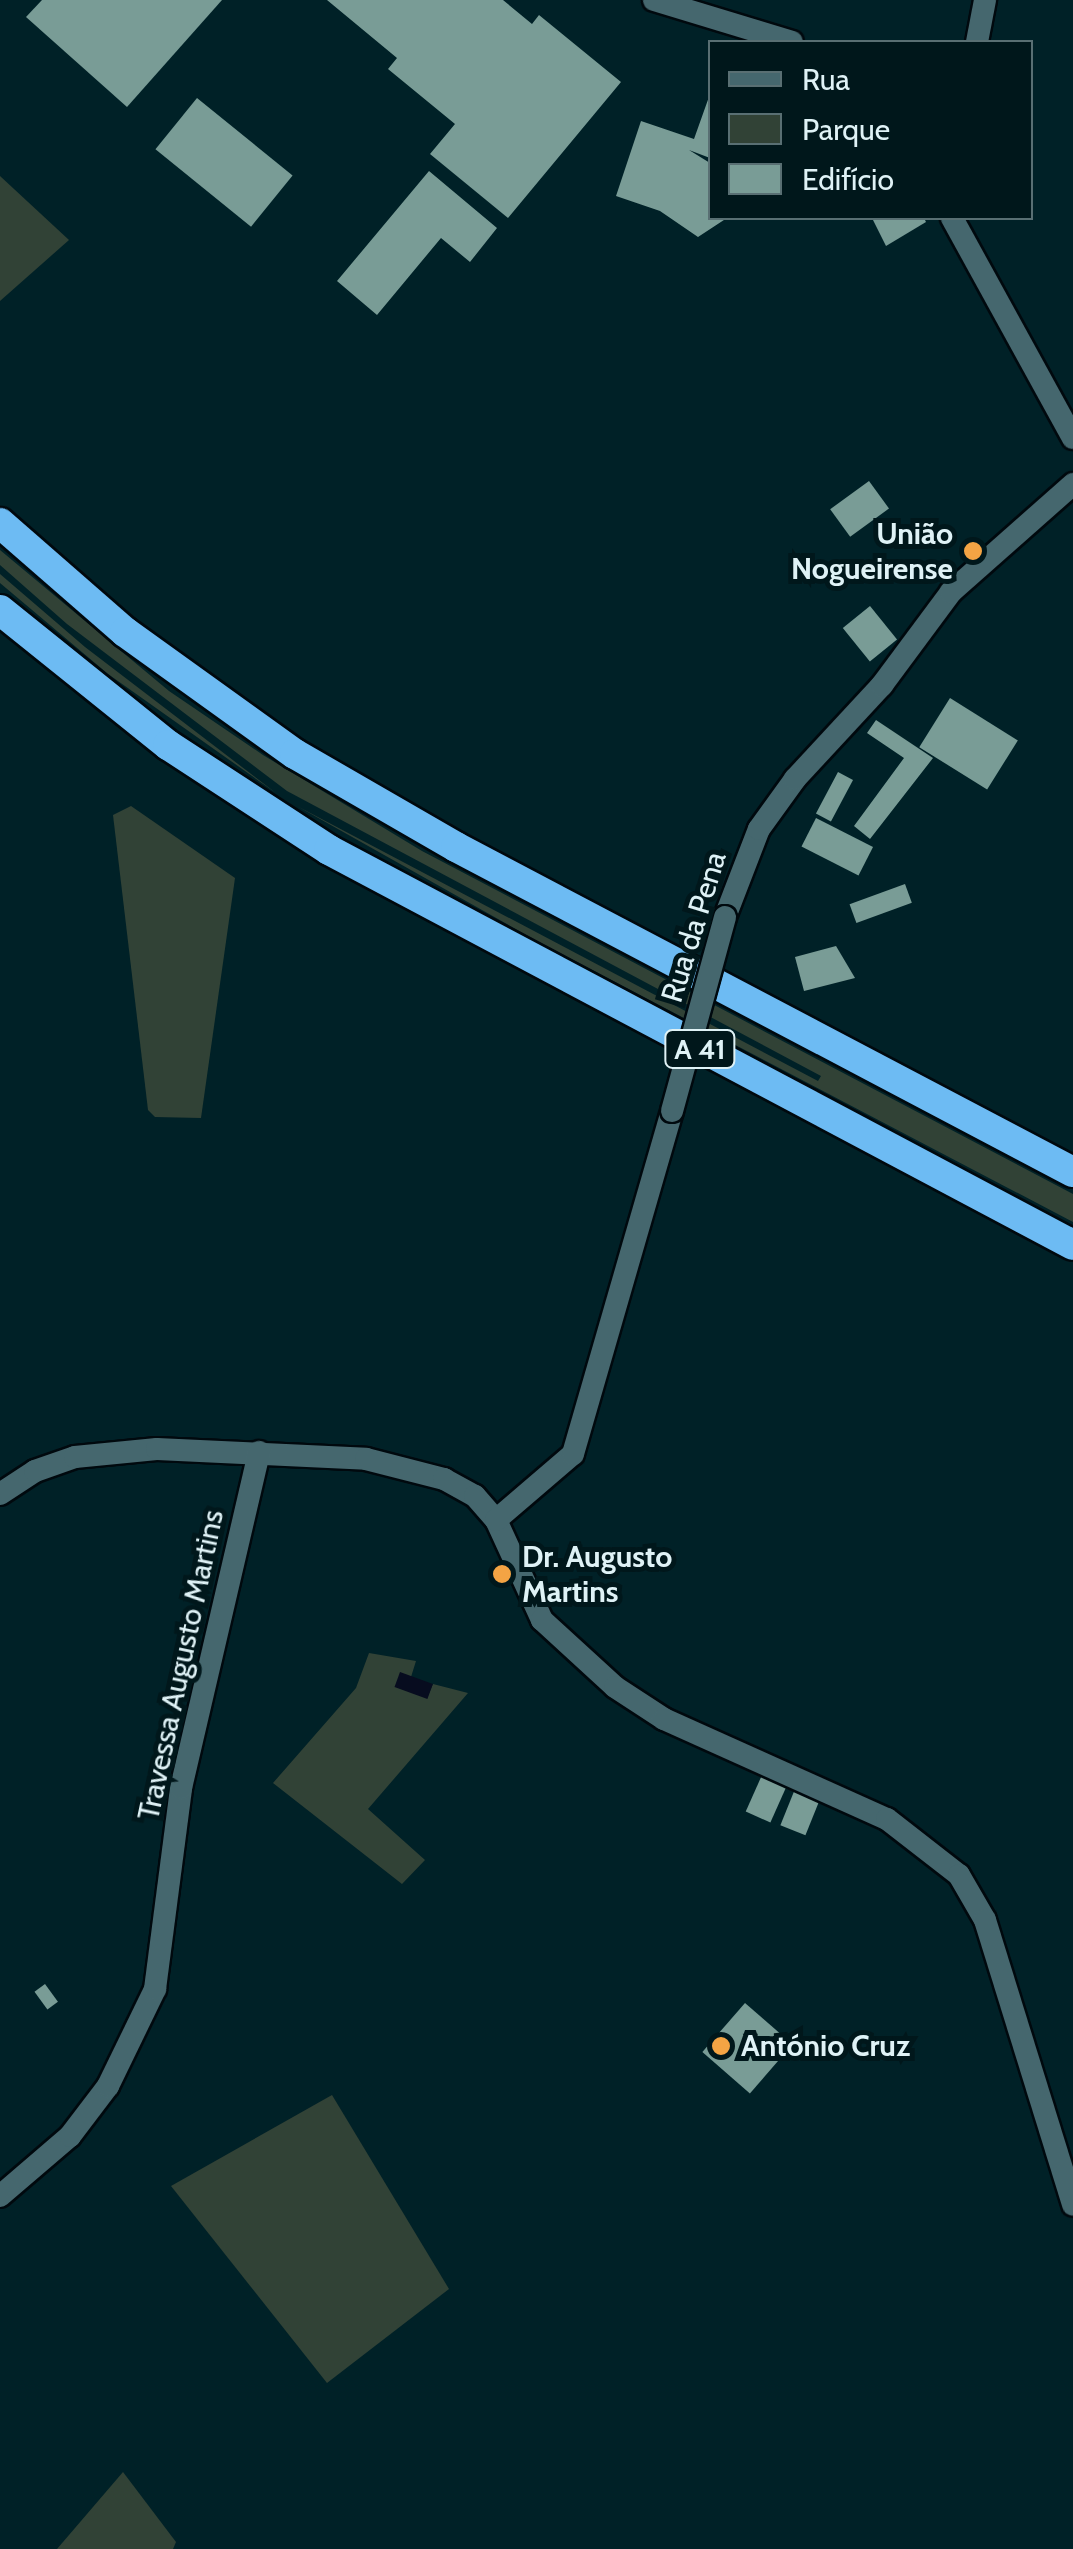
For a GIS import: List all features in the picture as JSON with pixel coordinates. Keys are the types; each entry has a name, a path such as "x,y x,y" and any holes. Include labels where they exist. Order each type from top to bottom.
{"highway":[{"name":"A 41","path":"0,524 180,674 358,792 1073,1172"},
{"name":"A 41","path":"0,610 168,745 329,850 1073,1244"}],"street":[{"path":"654,0 785,40"},
{"path":"977,40 985,0"},
{"path":"953,220 1073,438"},
{"name":"Rua da Pena","path":"496,1520 552,1478 572,1454 725,917 760,829 795,779 882,684 950,592 1073,484"},
{"path":"0,1494 35,1471 108,1451 313,1451 415,1470 475,1496 496,1520 542,1620 615,1687 664,1719 887,1819 927,1844 959,1875 985,1920 1073,2205"},
{"name":"Travessa Augusto Martins","path":"0,2196 70,2136 108,2086 155,1989 181,1788 259,1452"}],"green space":[{"path":"0,176 69,240 0,301"},
{"path":"0,550 169,691 263,755 422,851 1073,1194 1073,1222 537,941 297,806 818,1081 821,1076 287,791 67,624 0,565"},
{"path":"0,574 85,647 276,793 108,674 0,583"},
{"path":"131,806 235,878 201,1118 155,1117 148,1110 113,815"},
{"path":"369,1653 416,1661 411,1677 400,1673 427,1698 433,1684 468,1693 368,1809 425,1860 402,1884 273,1783 356,1688"},
{"path":"332,2095 449,2289 327,2383 171,2186"},
{"path":"123,2472 176,2542 173,2549 57,2549"}],"water":[{"path":"400,1672 433,1684 427,1699 395,1687"}],"building":[{"path":"42,0 222,0 127,107 26,17"},
{"path":"327,0 503,0 532,24 539,15 621,82 508,218 430,154 455,124 388,69 397,58"},
{"path":"197,98 293,175 251,227 155,149"},
{"path":"708,100 708,157 689,150 708,162 708,220 724,220 698,237 660,211 616,196 641,121 694,139"},
{"path":"429,171 497,228 470,262 441,238 377,315 337,281"},
{"path":"873,220 925,220 926,222 886,246"},
{"path":"869,481 889,509 850,537 830,509"},
{"path":"870,606 897,639 870,661 843,628"},
{"path":"950,698 1018,740 987,790 919,747"},
{"path":"876,720 933,758 870,839 854,826 904,758 867,733"},
{"path":"838,772 853,780 831,821 816,813"},
{"path":"816,818 873,847 858,876 801,847"},
{"path":"905,884 912,903 856,923 850,904"},
{"path":"836,946 855,978 804,991 795,957"},
{"path":"762,1775 787,1786 770,1823 746,1812"},
{"path":"795,1789 820,1799 805,1835 780,1825"},
{"path":"45,1984 58,2002 47,2009 34,1992"},
{"path":"745,2003 793,2044 750,2093 702,2052"}],"place":[{"name":"União Nogueirense","path":"973,551"},
{"name":"Dr. Augusto Martins","path":"502,1574"},
{"name":"António Cruz","path":"721,2046"}]}
